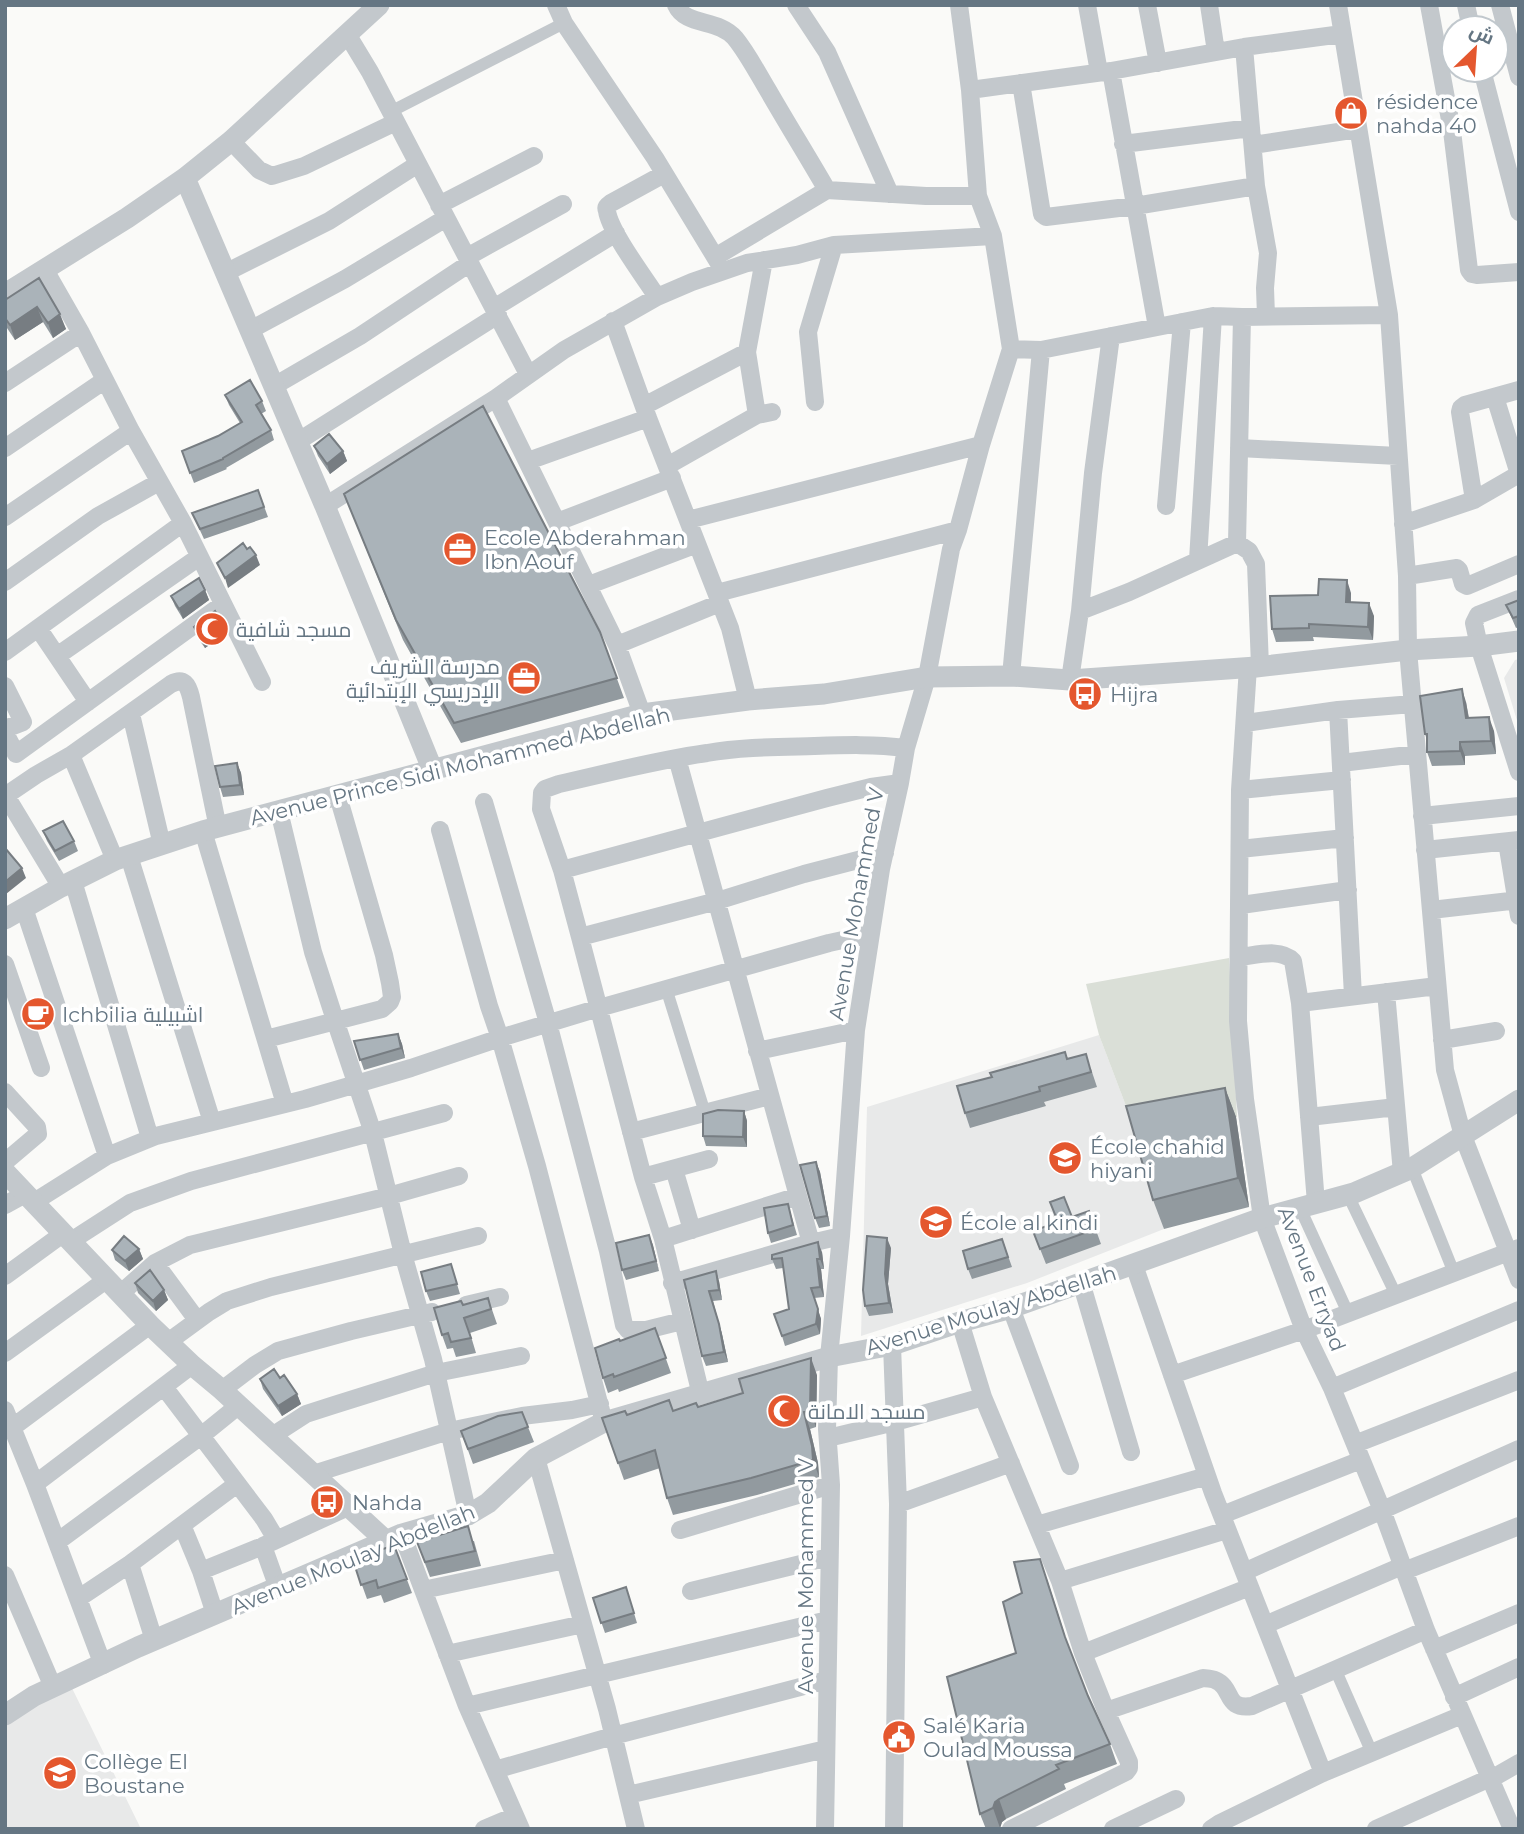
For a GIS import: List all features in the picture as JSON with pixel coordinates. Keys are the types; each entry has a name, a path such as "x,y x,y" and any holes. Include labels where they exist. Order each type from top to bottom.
{"street":[{"path":"5,294 127,218 185,177 231,141 379,5"},
{"path":"556,5 564,23 719,263"},
{"path":"676,5 685,17 719,26 734,38 757,71 827,190"},
{"path":"796,5 827,52 890,194"},
{"name":"Avenue Mohammed V","path":"825,1829 831,1485 828,1438 829,1357 856,1030 870,934 905,748 927,677 951,549 1011,349 993,236 978,196 970,90 959,5"},
{"path":"1087,5 1123,144 1157,327"},
{"path":"1147,5 1158,63"},
{"path":"1209,5 1216,52"},
{"path":"1338,5 1388,316 1407,576 1408,650 1444,1070 1463,1136 1513,1250 1519,1280"},
{"path":"1429,5 1452,131 1469,270 1477,275 1519,272"},
{"path":"1500,5 1519,77"},
{"path":"231,141 259,170 272,176 311,163 564,23"},
{"path":"347,34 528,374"},
{"path":"970,90 1342,34"},
{"path":"1244,47 1256,186 1268,253 1266,316"},
{"path":"1021,83 1044,216 1135,206 1256,186"},
{"path":"1486,84 1519,212"},
{"path":"1123,144 1358,129"},
{"path":"250,330 345,279 442,212 534,156"},
{"path":"225,272 329,221 418,164"},
{"path":"657,298 616,233 606,210 607,206 664,174"},
{"path":"185,177 325,506 433,771"},
{"path":"325,506 496,398 564,350 719,263 827,190 926,197 978,196"},
{"path":"274,386 360,336 469,260 563,204"},
{"path":"297,442 616,233"},
{"path":"719,263 797,255 834,245 993,236"},
{"path":"815,402 808,332 834,245"},
{"path":"558,522 670,472 764,413 747,352 764,260"},
{"path":"45,270 183,523 262,682"},
{"path":"1011,349 1041,350 1213,316 1388,316"},
{"path":"1198,560 1213,316"},
{"path":"1080,611 1237,543 1242,317"},
{"path":"613,321 730,628 748,701"},
{"path":"1166,506 1182,322"},
{"path":"5,383 81,333"},
{"path":"1070,680 1111,336"},
{"path":"1011,676 1041,350"},
{"path":"528,461 646,412 747,352"},
{"path":"5,448 105,380"},
{"path":"1474,500 1461,408 1519,390"},
{"path":"1403,524 1474,500 1519,474 1495,397"},
{"path":"496,398 617,645 642,715"},
{"path":"5,516 131,431"},
{"path":"688,520 981,445"},
{"path":"1239,448 1398,456"},
{"path":"5,582 98,516 159,482"},
{"path":"5,652 183,523"},
{"path":"617,645 718,598 958,530"},
{"name":"Avenue Erryad","path":"1237,543 1249,551 1256,564 1254,666 1245,723 1240,790 1238,1021 1245,1098 1262,1218 1304,1330 1332,1388 1382,1510 1426,1630 1512,1829"},
{"path":"589,585 697,544"},
{"path":"57,656 199,557"},
{"path":"1407,576 1455,568 1459,570 1463,584 1467,586 1519,564"},
{"path":"1519,599 1476,617 1474,623 1519,772"},
{"path":"5,686 23,722 5,731 16,754 223,604"},
{"path":"38,628 88,702"},
{"name":"Avenue Prince Sidi Mohammed Abdellah","path":"10,915 122,858 162,845 279,811 642,715 824,694 927,677 1011,676 1070,680 1519,641"},
{"path":"150,1138 67,884 6,796 71,755 177,681 187,684 191,697 211,830 285,1104"},
{"path":"1245,723 1338,710 1413,704"},
{"path":"1338,710 1353,996"},
{"path":"131,713 162,845"},
{"path":"701,1395 663,1239 643,1177 562,870 541,809 542,793 545,789 651,762 710,752 847,745 905,748"},
{"path":"1240,790 1342,772 1417,754"},
{"path":"71,755 122,858 212,1122"},
{"path":"677,758 811,1243"},
{"path":"562,870 838,795 900,783"},
{"path":"266,1039 382,1009 392,998 384,955 338,796"},
{"path":"484,802 548,1023 608,1251 624,1325 628,1330 639,1331 682,1321"},
{"path":"1422,816 1519,806"},
{"path":"279,811 313,952 373,1133 436,1373 468,1515"},
{"path":"313,1474 449,1431 522,1416 572,1410 602,1413 541,1179 440,831"},
{"path":"1240,849 1345,838"},
{"path":"1425,850 1513,841 1518,905 1431,910"},
{"path":"580,937 885,853"},
{"path":"1241,905 1348,890"},
{"path":"10,915 107,1156"},
{"path":"5,1205 30,1198 107,1156 150,1138 285,1104 411,1068 666,988 870,934"},
{"path":"1240,957 1278,953 1293,961 1300,1003 1309,1117 1308,1205 1348,1313"},
{"path":"5,964 41,1068"},
{"path":"1300,1003 1437,986"},
{"path":"666,988 705,1113"},
{"path":"1386,992 1396,1107 1407,1170 1454,1273"},
{"path":"757,1051 856,1030"},
{"path":"1442,1040 1496,1031"},
{"path":"5,1092 39,1132 5,1162"},
{"path":"631,1132 770,1096"},
{"name":"Avenue Moulay Abdellah","path":"5,1715 34,1696 154,1640 394,1538 468,1515 488,1503 536,1458 602,1413 701,1395 829,1357 892,1345 1011,1308 1262,1218 1348,1195 1407,1170 1519,1100"},
{"path":"1309,1117 1396,1107"},
{"path":"5,1276 130,1203 191,1181 444,1113"},
{"path":"643,1177 709,1160"},
{"path":"674,1169 692,1230"},
{"path":"5,1172 167,1342 348,1507 394,1538 423,1590 467,1706 518,1822 484,1829"},
{"path":"5,1353 113,1287 190,1245 459,1177"},
{"path":"1348,1195 1396,1295"},
{"path":"663,1239 798,1196"},
{"path":"167,1342 227,1301 271,1287 478,1236"},
{"path":"672,1283 841,1236"},
{"path":"1172,1375 1304,1330 1513,1250"},
{"path":"155,1263 197,1320"},
{"path":"1134,1265 1207,1476 1323,1773"},
{"path":"1081,1282 1131,1452"},
{"path":"222,1390 278,1351 500,1297"},
{"path":"1011,1308 1070,1466"},
{"path":"1332,1388 1519,1310"},
{"path":"960,1322 983,1397 1060,1581 1083,1653 1129,1762 1126,1772 1011,1829"},
{"path":"103,1665 9,1418 150,1325"},
{"path":"892,1345 898,1504 894,1829"},
{"path":"272,1436 306,1414 436,1373 522,1356"},
{"path":"35,1484 192,1365"},
{"path":"1060,1581 1225,1523 1358,1452 1519,1380"},
{"path":"164,1387 264,1519 278,1588"},
{"path":"828,1438 983,1397"},
{"path":"57,1542 238,1406"},
{"path":"1083,1653 1247,1580 1382,1510 1519,1449"},
{"path":"536,1458 583,1623 636,1829"},
{"path":"898,1504 1011,1463"},
{"path":"1037,1525 1207,1476"},
{"path":"79,1598 130,1564 237,1484"},
{"path":"680,1530 831,1485"},
{"path":"201,1571 348,1507"},
{"path":"182,1525 215,1614"},
{"path":"1265,1625 1519,1526"},
{"path":"691,1591 829,1557"},
{"path":"423,1590 565,1560"},
{"path":"130,1564 154,1640"},
{"path":"5,1575 52,1687"},
{"path":"1434,1649 1519,1613"},
{"path":"467,1706 828,1620"},
{"path":"447,1654 583,1623"},
{"path":"1106,1711 1203,1678 1215,1680 1220,1684 1232,1702 1240,1706 1252,1706 1426,1630"},
{"path":"1454,1697 1519,1667"},
{"path":"1336,1671 1372,1753"},
{"path":"495,1770 827,1680"},
{"path":"1211,1829 1323,1773 1462,1715"},
{"path":"628,1795 826,1749"},
{"path":"1376,1829 1519,1763"},
{"path":"1113,1829 1176,1799"}],"shaded area":[{"path":"1519,659 1519,727 1504,678 1515,660"},
{"path":"1229,958 1237,1117 1137,1135 1099,1035 1086,984"},
{"path":"1099,1035 1137,1135 1164,1229 1027,1283 861,1336 867,1107"},
{"name":"Collège El Boustane","path":"70,1684 141,1829 5,1829 5,1718"}],"building":[{"path":"39,278 60,314 48,323 37,307 10,325 5,318 5,300"},
{"path":"250,380 262,401 256,405 271,430 223,459 190,473 182,451 218,436 242,422 225,395"},
{"name":"Ecole Abderahman Ibn Aouf","path":"483,406 600,632 617,678 454,723 396,620 344,494"},
{"path":"329,434 343,451 327,464 314,446"},
{"path":"258,490 264,507 200,529 192,513"},
{"path":"243,543 256,555 225,578 217,563"},
{"path":"199,578 205,590 179,609 171,596"},
{"path":"1319,579 1347,580 1346,602 1369,603 1368,627 1309,624 1309,628 1272,629 1270,596 1318,595"},
{"path":"1519,600 1519,616 1513,618 1506,605"},
{"path":"215,611 222,624 201,638 194,627"},
{"path":"1462,689 1466,718 1489,717 1491,741 1460,742 1460,751 1427,752 1427,734 1420,696"},
{"path":"237,763 240,785 220,787 215,766"},
{"path":"63,821 74,841 55,851 43,831"},
{"path":"5,848 22,868 5,882"},
{"path":"398,1034 401,1048 360,1060 354,1041"},
{"path":"1065,1052 1067,1059 1086,1054 1091,1072 1039,1087 1040,1091 965,1113 957,1086 992,1077 990,1073"},
{"path":"1225,1088 1238,1178 1153,1200 1126,1106"},
{"path":"718,1110 744,1111 743,1137 703,1136 703,1114"},
{"path":"816,1162 827,1216 815,1218 800,1165"},
{"path":"1064,1197 1072,1217 1089,1211 1096,1229 1040,1249 1033,1231 1058,1222 1050,1202"},
{"path":"788,1204 793,1225 768,1233 764,1208"},
{"path":"649,1235 656,1261 622,1270 616,1243"},
{"path":"124,1236 139,1249 125,1261 112,1250"},
{"path":"867,1236 887,1238 885,1274 889,1303 865,1306 863,1290"},
{"path":"1002,1239 1008,1257 968,1269 963,1251"},
{"path":"818,1242 820,1287 811,1288 818,1309 816,1324 782,1336 774,1314 789,1309 782,1258 772,1259 772,1255"},
{"path":"451,1264 457,1284 426,1291 421,1272"},
{"path":"150,1270 164,1290 153,1301 135,1283"},
{"path":"716,1271 719,1290 709,1291 724,1352 702,1356 684,1280"},
{"path":"488,1298 491,1309 464,1318 471,1338 451,1342 448,1333 442,1335 434,1308 461,1301 463,1305"},
{"path":"655,1328 666,1358 614,1377 613,1374 603,1378 595,1348"},
{"path":"811,1358 810,1411 804,1412 813,1460 667,1498 655,1450 618,1463 602,1418 625,1411 627,1415 669,1400 673,1411 696,1403 698,1407 743,1393 739,1379"},
{"path":"274,1369 280,1378 284,1375 297,1394 278,1406 260,1379"},
{"path":"522,1412 528,1427 468,1449 461,1431 498,1416"},
{"path":"468,1526 475,1551 425,1562 417,1542"},
{"path":"394,1545 407,1579 378,1588 376,1580 361,1585 353,1560"},
{"path":"1040,1559 1065,1637 1110,1744 1056,1765 1059,1769 999,1799 993,1808 980,1814 947,1677 1016,1653 1003,1602 1022,1593 1014,1562"},
{"path":"626,1587 634,1613 601,1623 593,1598"}],"place":[{"name":"résidence nahda 40","path":"1351,113"},
{"name":"Ecole Abderahman Ibn Aouf","path":"460,549"},
{"name":"مسجد شافية","path":"212,629"},
{"name":"مدرسة الشريف الإدريسي الإبتدائية","path":"524,678"},
{"name":"Hijra","path":"1085,694"},
{"name":"Ichbilia اشبيلية","path":"38,1014"},
{"name":"École chahid hiyani","path":"1065,1158"},
{"name":"École al kindi","path":"936,1222"},
{"name":"مسجد الامانة","path":"784,1411"},
{"name":"Nahda","path":"327,1502"},
{"name":"Salé Karia Oulad Moussa","path":"899,1737"},
{"name":"Collège El Boustane","path":"60,1773"}]}
